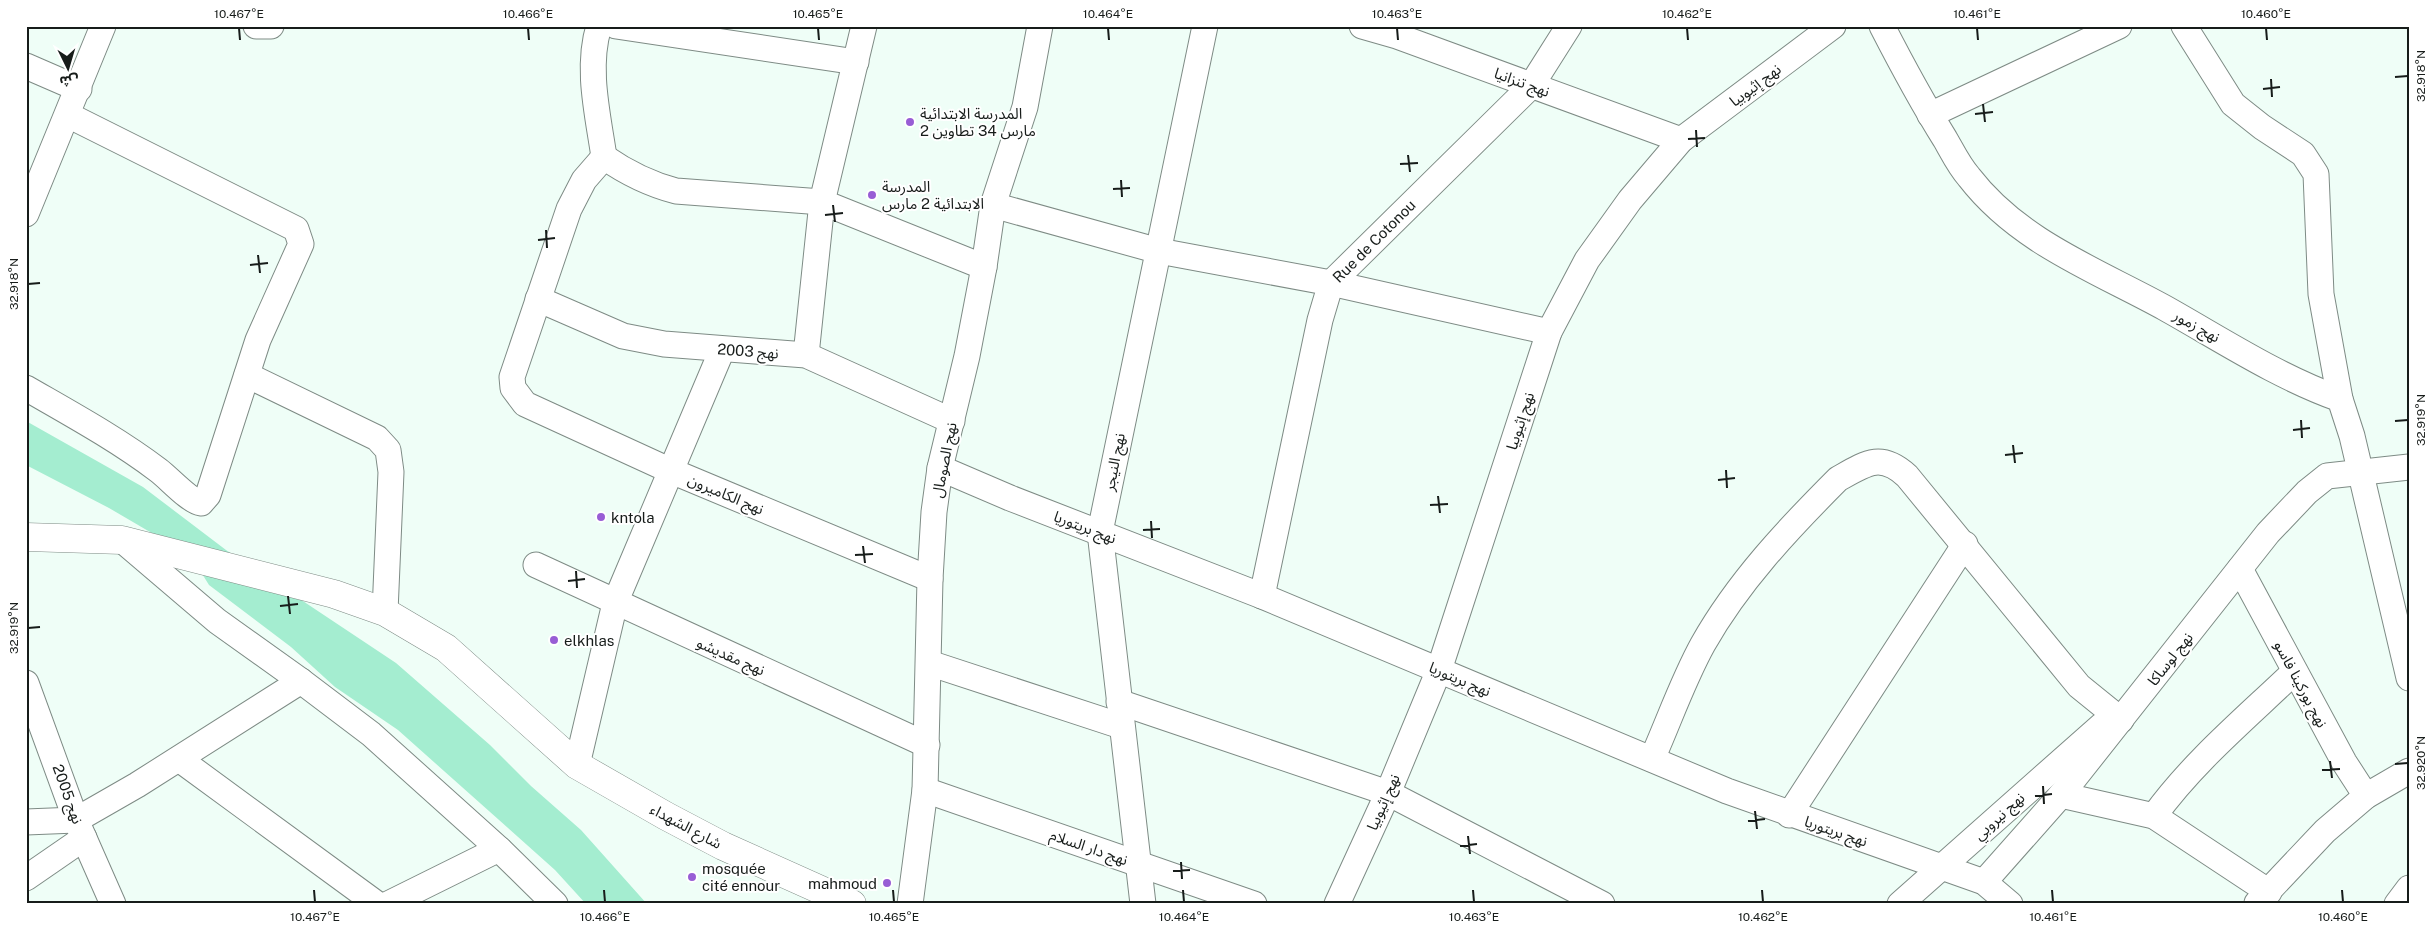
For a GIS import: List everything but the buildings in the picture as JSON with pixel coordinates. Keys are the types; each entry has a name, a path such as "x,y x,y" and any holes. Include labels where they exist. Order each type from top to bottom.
{"main road":[{"name":"شارع الشهداء","path":"26,537 122,540 192,556 334,594 385,612 446,648 577,765 723,846 852,904"}],"street":[{"path":"26,214 103,26"},
{"path":"256,26 272,26"},
{"path":"538,299 569,209 584,180 604,157 593,63 593,44 599,26"},
{"path":"616,26 856,62"},
{"path":"806,355 822,202 864,26"},
{"name":"نهج الصومال","path":"910,904 916,870 925,790 930,579 934,512 940,468 952,420 984,266 993,205 1025,107 1040,26"},
{"name":"نهج النيجر","path":"1143,904 1100,532 1205,26"},
{"name":"نهج تنزانيا","path":"1362,26 1399,31 1531,86 1681,140"},
{"name":"Rue de Cotonou","path":"1262,596 1320,320 1331,283 1531,86 1569,26"},
{"name":"نهج إثيوبيا","path":"1336,904 1388,794 1439,670 1549,332 1587,260 1630,200 1681,140 1833,26"},
{"name":"نهج زمور","path":"1882,26 1915,90 1968,177 2012,223 2074,261 2150,300 2280,372 2314,390 2340,399"},
{"path":"1930,116 2119,26"},
{"path":"2184,26 2233,104 2262,127 2303,154 2316,174 2321,294 2340,399 2352,436 2358,471 2402,624 2409,678"},
{"path":"26,66 79,88"},
{"path":"26,388 124,446 158,470 193,500 201,503 208,495 267,319 301,244 299,233 296,229 68,115"},
{"path":"604,157 631,175 676,191 822,202 984,266"},
{"path":"993,205 1159,251 1331,283 1549,332"},
{"name":"نهج 2003","path":"538,299 623,336 664,344 722,350 806,355 952,420"},
{"name":"نهج الكاميرون","path":"538,299 512,377 512,388 525,404 670,470 930,579"},
{"path":"577,765 615,603 722,350"},
{"path":"247,375 377,438 388,450 391,472 385,612"},
{"path":"1652,759 1703,644 1737,591 1838,479 1873,462 1885,460 1897,466 1965,544 2079,686 2117,718"},
{"name":"نهج لوساكا","path":"1984,882 2061,795 2117,718 2145,690 2268,533 2307,492 2328,476 2358,471 2409,467"},
{"name":"نهج بريتوريا","path":"940,468 1262,596 1789,815 1984,882"},
{"path":"122,540 218,622 302,681 371,734 499,849 555,904"},
{"path":"1789,815 1965,544"},
{"name":"نهج مقديشو","path":"536,566 927,744"},
{"name":"نهج بوركينا فاسو","path":"2240,569 2294,672 2344,762 2366,796"},
{"path":"929,663 1122,726"},
{"path":"2154,816 2170,794 2294,672"},
{"path":"26,878 80,829 179,760 302,681"},
{"name":"نهج 2005","path":"26,684 80,829 113,904"},
{"path":"1119,702 1388,794 1602,904"},
{"name":"نهج نيروبي","path":"1900,904 2117,718"},
{"path":"179,760 377,904"},
{"path":"2061,795 2154,816 2263,898 2325,831 2366,796 2409,771"},
{"name":"نهج دار السلام","path":"925,790 1254,904"},
{"path":"26,822 80,829"},
{"path":"388,904 499,849"},
{"path":"1984,882 2010,904"},
{"path":"2396,904 2409,888"}],"shaded area":[{"path":"26,421 143,487 226,550 396,663 490,745 531,786 581,830 647,904 586,904 555,870 398,730 335,687 291,647 209,585 191,556 109,508 26,465"}],"place":[{"name":"المدرسة الابتدائية 2 مارس 34 تطاوين","path":"910,122"},
{"name":"المدرسة الابتدائية 2 مارس","path":"872,195"},
{"name":"kntola","path":"601,517"},
{"name":"elkhlas","path":"554,640"},
{"name":"mosquée cité ennour","path":"692,877"},
{"name":"mahmoud","path":"887,883"}]}
